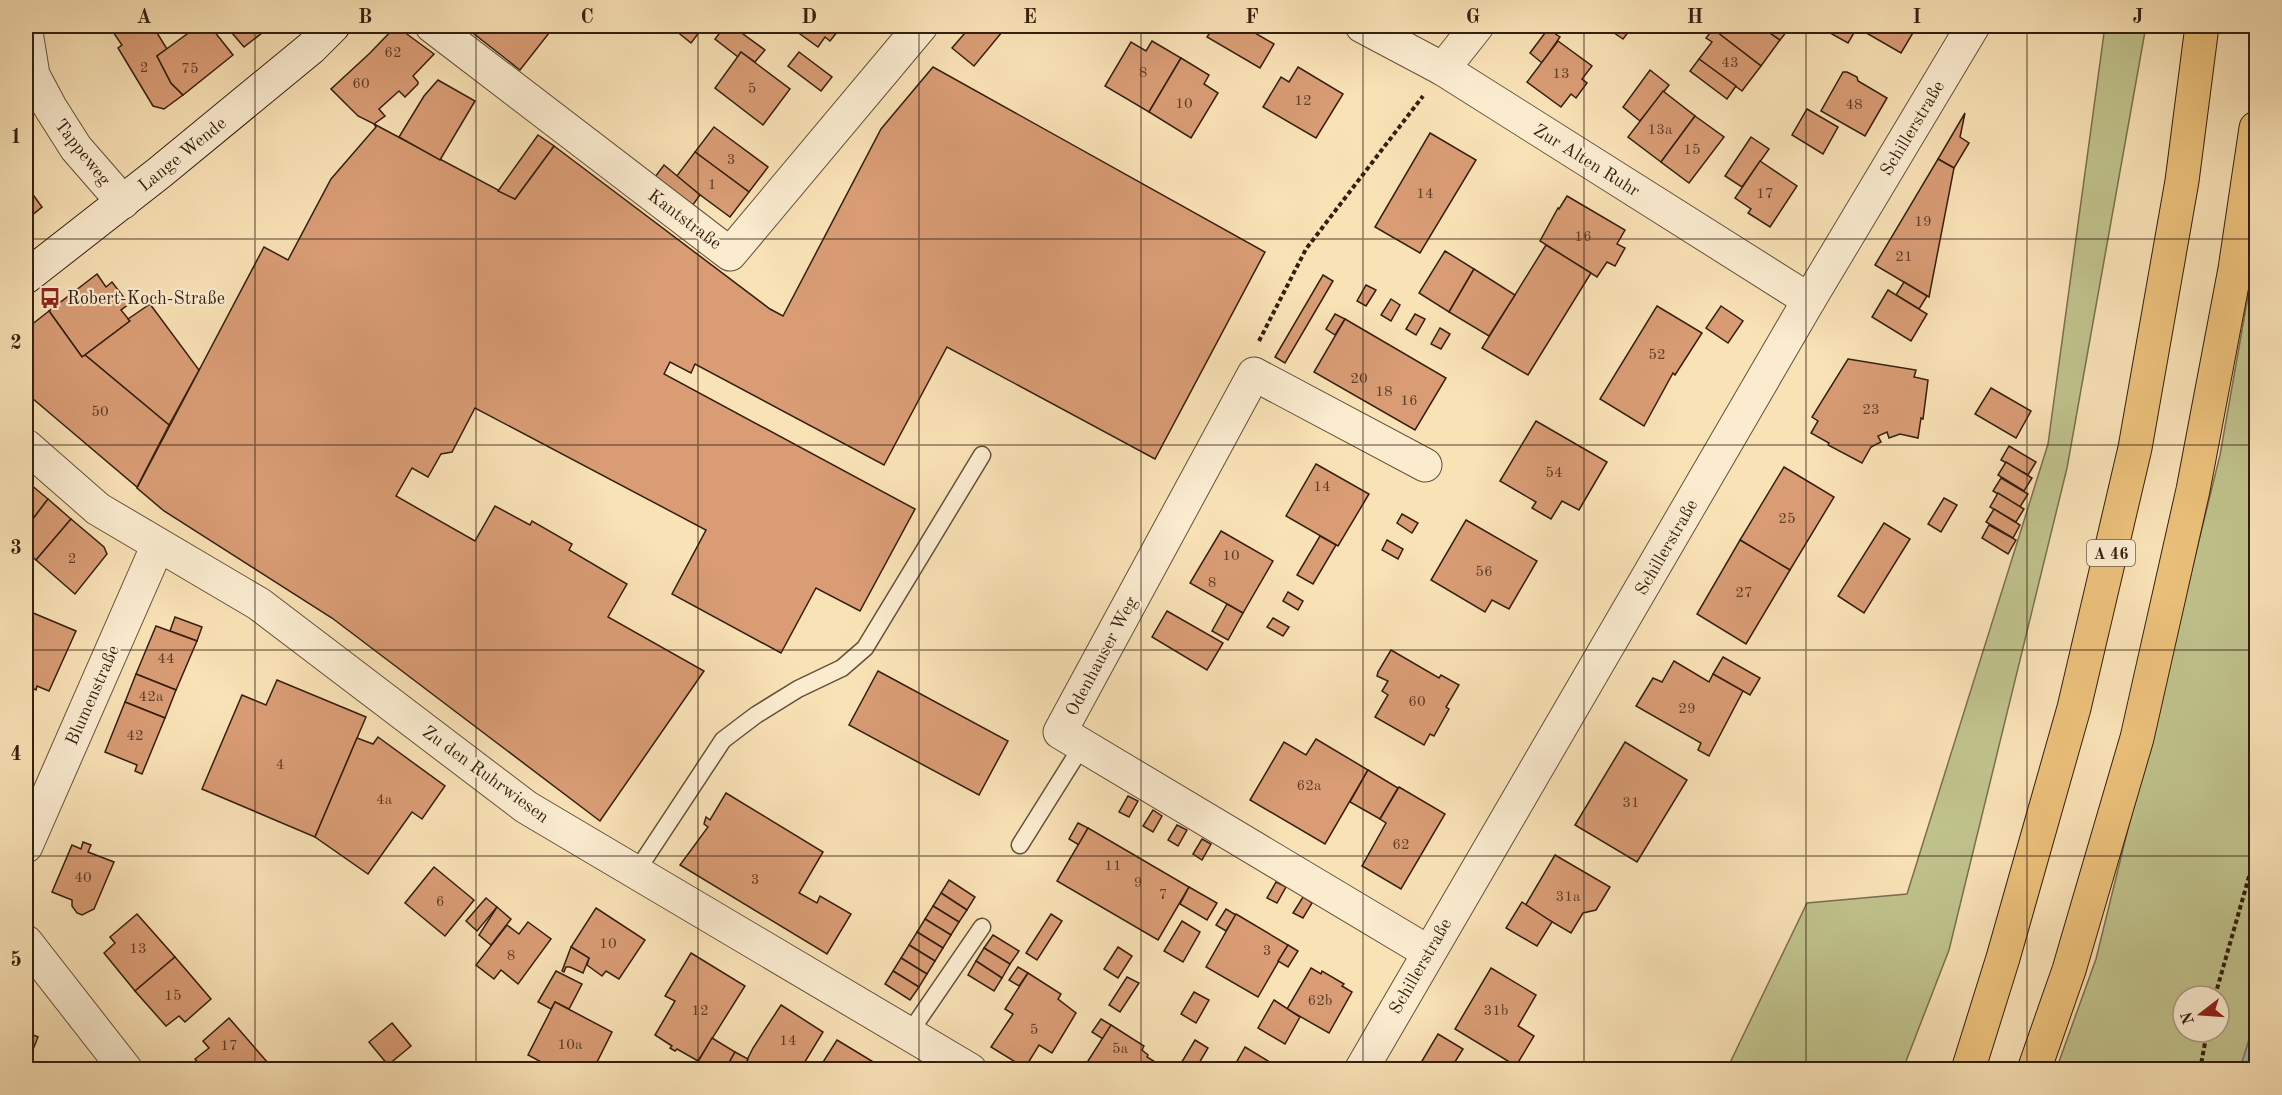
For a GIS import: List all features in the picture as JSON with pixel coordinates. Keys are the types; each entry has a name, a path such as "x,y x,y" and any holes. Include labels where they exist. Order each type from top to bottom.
{"highway":[{"name":"A 46","path":"1968,1070 2003,958 2074,708 2135,448 2182,181 2202,26"},
{"path":"2034,1070 2068,970 2137,738 2193,490 2235,269 2256,128"}],"street":[{"name":"Lange Wende","path":"26,277 123,202 311,48 333,26"},
{"name":"Kantstraße","path":"432,26 730,254 921,26"},
{"name":"Zur Alten Ruhr","path":"1362,26 1443,69 1809,300"},
{"path":"1443,69 1477,26"},
{"name":"Schillerstraße","path":"1361,1070 1809,300 1972,26"},
{"name":"Tappeweg","path":"26,32 33,75 50,107 76,148 123,202"},
{"path":"1254,374 1425,465"},
{"name":"Odenhauser Weg","path":"1254,374 1060,732 1428,952"},
{"name":"Zu den Ruhrwiesen","path":"26,446 98,509 259,604 526,807 910,1032 970,1070"},
{"name":"Blumenstraße","path":"26,846 158,545"},
{"path":"26,942 126,1070"}],"lane":[{"path":"636,872 723,740 756,715 798,689 842,668 865,648 982,455"},
{"path":"1020,845 1082,746"},
{"path":"910,1032 982,927"}],"path":[{"path":"1254,374 1245,369 1306,249 1443,69"},
{"path":"2218,984 2256,852"},
{"path":"2200,1070 2205,1044"}],"green space":[{"path":"2105,26 2146,26 2067,468 1949,950 1903,1069 1727,1069 1807,903 1907,894 2048,444"},
{"path":"2256,251 2256,1017 2240,1069 2056,1070 2096,959 2220,455"}],"water":[{"path":"2256,1017 2256,1069 2240,1069"}],"building":[{"path":"109,26 158,26 154,28 167,49 157,56 171,83 183,95 164,109 153,106 118,48 122,45"},
{"path":"198,26 210,26 233,55 183,95 171,83 157,56"},
{"path":"226,26 271,26 244,47"},
{"path":"396,26 434,54 413,76 418,84 405,97 399,91 379,109 385,116 374,124 358,116 331,89"},
{"path":"464,26 550,26 553,28 520,70"},
{"path":"670,26 704,26 691,43"},
{"path":"725,26 732,26 765,50 755,62 741,52 738,57 715,39"},
{"path":"789,26 842,26 830,41 825,37 818,47"},
{"path":"971,26 1007,26 974,66 952,48"},
{"path":"1214,26 1243,26 1274,44 1260,68 1207,37"},
{"path":"1604,26 1633,26 1623,39"},
{"path":"1715,26 1760,26 1780,40 1761,66 1713,29"},
{"path":"1760,26 1791,26 1780,40"},
{"path":"1825,26 1858,26 1848,43 1823,29"},
{"path":"1917,26 1901,53 1856,27"},
{"path":"1548,29 1560,37 1542,63 1530,53"},
{"path":"1713,29 1761,66 1742,91 1699,59 1712,42 1706,38"},
{"path":"1152,41 1181,58 1149,112 1105,86 1131,42 1146,51"},
{"path":"1558,41 1592,66 1582,79 1587,83 1576,98 1571,94 1561,107 1527,82"},
{"path":"741,52 790,89 763,125 715,88"},
{"path":"799,52 832,77 821,91 788,66"},
{"path":"1181,58 1209,75 1204,84 1218,93 1191,138 1149,112"},
{"path":"1699,59 1736,86 1727,99 1690,71"},
{"path":"933,67 1265,252 1155,459 947,347 884,465 695,364 691,373 670,362 664,374 915,509 860,611 816,588 781,653 672,594 706,530 475,408 452,452 441,454 428,477 412,468 396,496 475,541 495,506 530,525 532,521 572,544 569,550 627,584 608,617 704,671 600,821 332,618 164,511 137,488 264,247 288,260 331,179 376,127 374,124 515,199 554,146 770,309 783,316 881,129"},
{"path":"1298,67 1343,94 1316,138 1263,107 1281,77 1289,82"},
{"path":"1650,70 1669,85 1640,121 1623,107"},
{"path":"1843,72 1857,77 1858,81 1887,98 1865,136 1821,111"},
{"path":"438,80 475,101 440,160 399,137 424,96"},
{"path":"1663,91 1695,116 1661,162 1628,137"},
{"path":"1807,109 1838,127 1823,154 1792,135"},
{"path":"1965,113 1960,137 1969,143 1954,168 1938,159"},
{"path":"1695,116 1724,137 1689,183 1661,162"},
{"path":"714,127 768,167 749,192 695,152"},
{"path":"1430,133 1476,160 1420,253 1375,227"},
{"path":"538,135 554,146 515,199 498,191"},
{"path":"1751,137 1769,149 1742,187 1725,176"},
{"path":"695,152 749,192 730,217 676,177"},
{"path":"1938,159 1954,168 1929,297 1875,265"},
{"path":"1760,161 1797,186 1770,227 1748,213 1751,209 1735,198"},
{"path":"664,165 700,195 690,209 652,181"},
{"path":"26,185 42,207 26,220"},
{"path":"1567,196 1625,230 1617,244 1625,248 1615,266 1607,262 1597,277 1540,241"},
{"path":"1546,245 1591,273 1528,375 1482,348"},
{"path":"1445,251 1474,269 1449,312 1419,293"},
{"path":"1474,269 1515,295 1489,336 1449,312"},
{"path":"97,274 106,287 112,282 129,304 121,310 130,321 82,357 49,311"},
{"path":"1323,275 1333,281 1285,363 1275,357"},
{"path":"1904,282 1927,296 1919,309 1896,295"},
{"path":"1366,285 1376,290 1366,306 1357,301"},
{"path":"1888,290 1927,314 1911,341 1872,317"},
{"path":"1391,299 1400,305 1391,321 1381,315"},
{"path":"150,304 199,370 169,425 85,355"},
{"path":"1657,306 1702,333 1675,375 1673,373 1644,426 1600,399"},
{"path":"1721,306 1743,321 1728,343 1706,328"},
{"path":"49,311 82,357 85,355 169,425 137,487 26,393 26,329"},
{"path":"1335,314 1345,319 1335,335 1326,329"},
{"path":"1415,314 1425,319 1416,335 1406,329"},
{"path":"1345,319 1446,378 1415,430 1314,372"},
{"path":"1440,328 1450,334 1441,349 1431,344"},
{"path":"1848,359 1916,370 1914,377 1928,380 1918,438 1900,434 1889,438 1887,432 1878,436 1881,442 1871,447 1862,463 1811,433 1818,421 1812,417"},
{"path":"1991,388 2031,411 2016,438 1975,414"},
{"path":"1536,421 1607,462 1579,510 1562,501 1551,519 1532,508 1536,502 1500,481"},
{"path":"2009,446 2036,462 2028,475 2001,460"},
{"path":"2006,462 2032,478 2024,491 1998,475"},
{"path":"1316,464 1369,494 1338,546 1286,516"},
{"path":"1784,467 1834,497 1790,570 1740,540"},
{"path":"2001,478 2028,494 2020,507 1993,491"},
{"path":"30,484 48,499 26,528 26,490"},
{"path":"1998,493 2024,509 2016,522 1990,507"},
{"path":"1944,498 1957,505 1941,532 1928,524"},
{"path":"48,499 71,519 36,560 26,551 26,528"},
{"path":"1994,509 2020,525 2013,538 1986,522"},
{"path":"1402,514 1418,523 1412,533 1397,523"},
{"path":"71,519 104,547 107,554 75,594 36,560"},
{"path":"1466,520 1537,561 1509,609 1492,600 1485,612 1431,580"},
{"path":"1884,523 1910,539 1864,613 1838,596"},
{"path":"1989,525 2016,540 2008,554 1982,538"},
{"path":"1221,531 1273,561 1243,613 1190,583"},
{"path":"1320,536 1336,545 1313,584 1297,575"},
{"path":"1387,540 1403,549 1398,559 1382,550"},
{"path":"1740,540 1790,570 1746,644 1697,614"},
{"path":"1288,592 1303,601 1298,610 1283,601"},
{"path":"1227,604 1243,613 1228,640 1212,631"},
{"path":"26,610 76,631 49,691 37,686 36,690 26,685"},
{"path":"1167,611 1223,643 1207,670 1152,637"},
{"path":"175,617 202,627 197,641 170,631"},
{"path":"1273,618 1289,627 1283,636 1267,627"},
{"path":"156,626 197,641 176,690 136,674"},
{"path":"1391,650 1439,678 1441,675 1459,685 1446,707 1449,709 1434,736 1430,734 1424,745 1375,717 1388,695 1382,691 1388,681 1377,676"},
{"path":"1723,657 1760,678 1750,695 1713,674"},
{"path":"1674,661 1709,682 1713,674 1743,691 1709,756 1698,750 1701,743 1636,706 1653,678 1662,682"},
{"path":"878,671 1008,741 979,795 849,725"},
{"path":"136,674 176,690 165,718 125,702"},
{"path":"277,680 366,717 315,837 202,789 242,695 266,705"},
{"path":"125,702 165,718 142,774 135,771 137,765 105,752"},
{"path":"378,737 445,786 422,819 412,812 368,874 315,837 357,738 373,744"},
{"path":"1316,739 1368,770 1325,844 1250,800 1284,742 1306,755"},
{"path":"1625,742 1687,780 1637,862 1575,825"},
{"path":"1368,770 1398,788 1380,819 1350,802"},
{"path":"1399,787 1445,814 1401,889 1362,866 1386,823 1380,819"},
{"path":"726,793 823,852 799,893 817,903 820,896 851,914 827,954 680,865 708,827 704,824 706,817 710,820"},
{"path":"1128,796 1138,801 1129,817 1119,812"},
{"path":"1153,810 1162,816 1153,832 1143,826"},
{"path":"1078,823 1088,828 1079,845 1069,839"},
{"path":"1177,825 1187,830 1178,846 1168,840"},
{"path":"1088,828 1189,887 1158,940 1057,881"},
{"path":"1202,839 1211,844 1202,860 1193,854"},
{"path":"83,842 91,845 88,852 114,862 94,909 82,915 77,913 72,906 72,900 52,892 72,845 81,849"},
{"path":"1555,855 1610,887 1596,910 1583,913 1571,933 1525,906"},
{"path":"434,867 474,900 445,936 405,903"},
{"path":"949,880 975,897 967,910 941,893"},
{"path":"1276,882 1286,887 1277,903 1267,898"},
{"path":"1189,887 1217,903 1207,920 1180,904"},
{"path":"941,893 967,910 959,922 933,906"},
{"path":"1303,897 1312,903 1303,918 1293,913"},
{"path":"486,898 497,907 477,931 466,921"},
{"path":"1522,902 1552,922 1537,946 1506,928"},
{"path":"933,906 959,922 951,935 925,919"},
{"path":"497,907 511,919 491,945 479,935"},
{"path":"596,908 645,940 619,979 606,971 602,976 587,965 589,958 571,947"},
{"path":"1226,909 1236,915 1226,931 1216,925"},
{"path":"137,914 175,957 135,991 104,953 115,943 110,937"},
{"path":"1051,914 1062,921 1037,960 1026,953"},
{"path":"1236,914 1288,945 1258,997 1206,967"},
{"path":"925,919 951,935 943,948 917,932"},
{"path":"1182,921 1200,932 1183,962 1164,951"},
{"path":"528,922 551,939 518,984 501,970 494,979 476,965 507,925 519,934"},
{"path":"917,932 943,948 935,961 909,945"},
{"path":"993,935 1019,951 1010,964 984,948"},
{"path":"909,945 935,961 927,974 901,958"},
{"path":"1288,945 1298,951 1288,967 1278,961"},
{"path":"571,947 589,958 583,973 570,967 562,971"},
{"path":"1118,947 1132,956 1118,978 1104,969"},
{"path":"984,948 1010,964 1002,978 976,961"},
{"path":"691,953 745,986 698,1061 677,1049 675,1051 670,1048 672,1046 655,1035 675,1001 665,996"},
{"path":"175,957 211,999 185,1022 179,1016 166,1026 135,991"},
{"path":"901,958 927,974 919,987 893,971"},
{"path":"976,961 1002,978 994,991 968,975"},
{"path":"1018,967 1028,973 1019,986 1009,980"},
{"path":"1311,968 1321,974 1322,971 1344,984 1342,986 1352,992 1329,1033 1287,1009"},
{"path":"1491,968 1536,995 1518,1026 1534,1036 1516,1066 1455,1029"},
{"path":"556,971 582,984 569,1009 555,1002 551,1009 538,1002"},
{"path":"893,971 919,987 910,1000 885,984"},
{"path":"1028,973 1061,994 1058,999 1076,1013 1052,1053 1039,1045 1025,1068 991,1047 1013,1014 1005,1009"},
{"path":"1127,977 1139,983 1120,1012 1109,1005"},
{"path":"1194,992 1209,1000 1196,1023 1181,1014"},
{"path":"1274,1000 1300,1017 1285,1044 1258,1028"},
{"path":"555,1002 612,1032 593,1070 547,1070 545,1064 528,1055"},
{"path":"781,1005 823,1032 800,1070 746,1070 743,1068 753,1048"},
{"path":"229,1018 268,1063 260,1070 204,1070 195,1059 209,1048 203,1041"},
{"path":"1101,1019 1111,1025 1103,1039 1092,1032"},
{"path":"392,1023 411,1046 388,1065 369,1042"},
{"path":"1111,1025 1144,1046 1142,1050 1148,1055 1147,1057 1160,1065 1157,1070 1093,1070 1096,1065 1088,1061"},
{"path":"26,1032 38,1037 26,1067"},
{"path":"1438,1034 1463,1049 1450,1070 1436,1070 1422,1061"},
{"path":"712,1038 735,1052 725,1070 693,1070"},
{"path":"837,1040 880,1066 877,1070 818,1070"},
{"path":"1195,1040 1208,1048 1195,1070 1177,1070"},
{"path":"1245,1047 1283,1070 1232,1070"},
{"path":"735,1052 748,1059 743,1068 746,1070 725,1070"}],"place":[{"name":"Robert-Koch-Straße","path":"50,298"}]}
